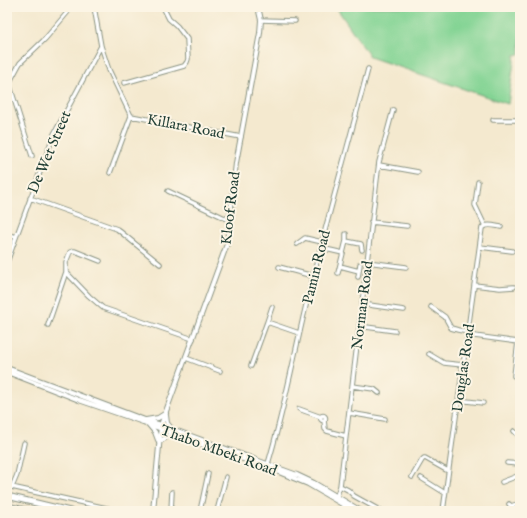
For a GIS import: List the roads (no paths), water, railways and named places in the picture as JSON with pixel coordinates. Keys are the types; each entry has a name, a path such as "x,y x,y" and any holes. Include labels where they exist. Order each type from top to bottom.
{"highway":[{"path":"7,496 70,511"},
{"path":"7,506 29,511"}],"main road":[{"name":"Kloof Road","path":"153,511 161,427 228,239 236,163 260,33 261,20 258,7"},
{"path":"7,371 79,398"},
{"name":"Thabo Mbeki Road","path":"79,398 144,420 268,466 295,474 310,481 354,511"},
{"name":"Thabo Mbeki Road","path":"79,398 148,424 161,427"},
{"path":"144,420 158,418 166,414 167,423 173,432 159,443 155,432 148,424"},
{"name":"Thabo Mbeki Road","path":"275,468 360,511"}],"street":[{"path":"32,156 8,85 20,63 45,39 72,7"},
{"path":"94,7 101,46 109,70 131,116 110,173"},
{"path":"124,83 184,66 187,62 187,39 170,19 163,7"},
{"path":"261,20 295,21"},
{"name":"De Wet Street","path":"7,262 54,134 101,46"},
{"name":"Pamin Road","path":"268,466 313,276 368,69"},
{"path":"7,75 11,78"},
{"name":"Norman Road","path":"336,498 340,486 378,165 393,110"},
{"name":"Killara Road","path":"131,116 241,137"},
{"path":"493,120 520,120"},
{"path":"378,165 418,172"},
{"path":"478,182 475,205 485,226 501,227"},
{"path":"168,191 229,220"},
{"path":"30,198 117,229 160,264"},
{"path":"372,222 407,226"},
{"name":"Douglas Road","path":"442,511 482,228 485,226"},
{"path":"7,234 16,237"},
{"path":"338,273 346,241 346,234"},
{"path":"296,244 305,238 322,242"},
{"path":"346,241 362,244 362,250"},
{"path":"480,247 512,251"},
{"path":"321,248 343,253"},
{"path":"48,325 66,272 67,259 70,252 75,251 100,261"},
{"path":"367,262 406,267"},
{"path":"358,278 360,264"},
{"path":"340,266 359,271"},
{"path":"279,267 313,276"},
{"path":"66,272 103,308 193,339"},
{"path":"474,285 500,288 514,287"},
{"path":"362,304 404,310"},
{"path":"251,366 272,307"},
{"path":"431,307 445,317 451,328 467,333 518,342 514,376"},
{"path":"267,322 299,333"},
{"path":"359,326 395,331"},
{"path":"429,354 444,363 463,365"},
{"path":"186,358 220,371"},
{"path":"352,386 374,389 379,393"},
{"path":"458,400 483,403"},
{"path":"299,409 322,419 327,431 346,436"},
{"path":"348,414 385,419"},
{"path":"514,431 520,437"},
{"path":"12,487 17,475 24,443"},
{"path":"412,477 424,458 448,471"},
{"path":"507,463 520,464"},
{"path":"200,511 208,474"},
{"path":"502,482 520,475"},
{"path":"217,511 226,478"},
{"path":"421,478 445,493"},
{"path":"7,486 120,511"},
{"path":"340,486 348,490 354,496 381,511"},
{"path":"171,511 172,492"},
{"path":"509,504 511,506 520,503"}]}
